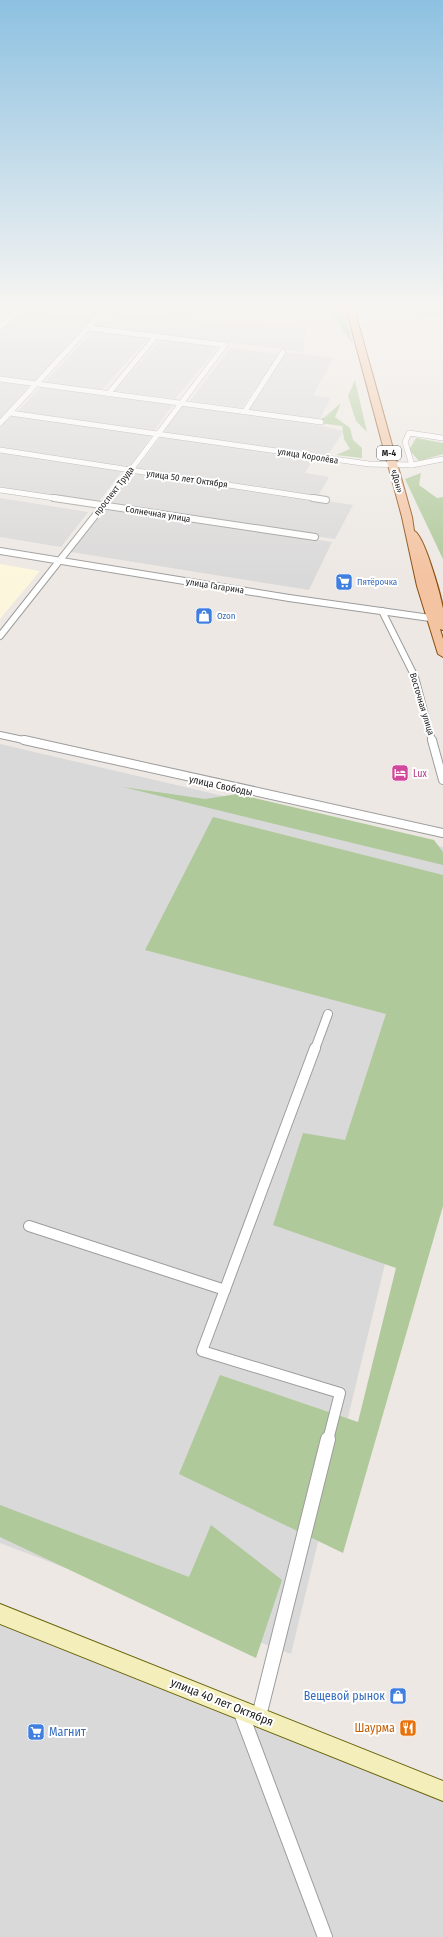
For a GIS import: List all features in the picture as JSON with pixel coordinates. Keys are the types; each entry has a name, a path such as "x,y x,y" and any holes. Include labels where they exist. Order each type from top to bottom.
{"main road":[{"name":"«Дон»","path":"374,398 407,517 422,552 439,621"},
{"path":"439,621 443,654"}],"street":[{"path":"0,423 23,398"},
{"path":"143,398 321,422"},
{"name":"проспект Труда","path":"0,636 53,572 130,470 160,433 184,398"},
{"path":"245,411 253,398"},
{"name":"улица Королёва","path":"10,413 160,433 347,462 392,466 412,465 443,459"},
{"path":"412,465 405,442 409,433 443,438"},
{"name":"улица 50 лет Октября","path":"0,450 326,500"},
{"name":"Солнечная улица","path":"0,490 315,537"},
{"name":"улица Гагарина","path":"0,551 439,621"},
{"name":"Восточная улица","path":"382,611 415,677 443,780"},
{"name":"улица Свободы","path":"0,735 443,833"},
{"path":"259,1716 340,1393 202,1351 328,1014"},
{"path":"29,1226 225,1290"},
{"name":"улица 40 лет Октября","path":"0,1614 259,1716 371,1763 443,1790"},
{"path":"239,1708 325,1937"}],"shaded area":[{"path":"0,398 18,398 0,418"},
{"path":"30,398 125,398 173,405 154,430 17,412"},
{"path":"192,398 249,398 242,408 190,401"},
{"path":"254,398 331,398 319,420 247,410"},
{"path":"183,405 308,423 344,431 327,456 163,433"},
{"path":"12,415 152,435 129,468 0,448 0,427"},
{"path":"162,435 314,457 305,473 329,477 318,496 136,469"},
{"path":"0,451 123,470 97,504 0,488"},
{"path":"132,472 353,505 335,539 106,505"},
{"path":"0,498 88,512 61,547 0,537"},
{"path":"104,507 332,542 309,590 71,552"},
{"path":"0,564 40,571 0,619"},
{"path":"0,744 443,847 443,1023 291,1654 0,1543"},
{"path":"0,1620 443,1797 443,1937 0,1937"}],"green space":[{"path":"349,398 359,398 367,432 356,421"},
{"path":"341,403 335,417 350,428 353,440 362,448 362,458 336,455 350,449 344,439 342,426 312,422 325,417"},
{"path":"416,438 443,443 443,454 419,461 409,450"},
{"path":"421,473 419,485 437,498 443,497 443,559 405,479"},
{"path":"123,787 205,799 237,794 434,840 443,852 443,865"},
{"path":"213,817 443,875 443,1206 343,1553 179,1474 220,1375 358,1422 396,1268 273,1225 303,1133 345,1140 386,1014 145,950"},
{"path":"0,1505 189,1577 211,1525 282,1580 256,1658 0,1537"}],"place":[{"name":"Пятёрочка","path":"344,582"},
{"name":"Ozon","path":"204,616"},
{"name":"Lux","path":"400,773"},
{"name":"Вещевой рынок","path":"398,1696"},
{"name":"Шаурма","path":"408,1728"},
{"name":"Магнит","path":"36,1732"}]}
